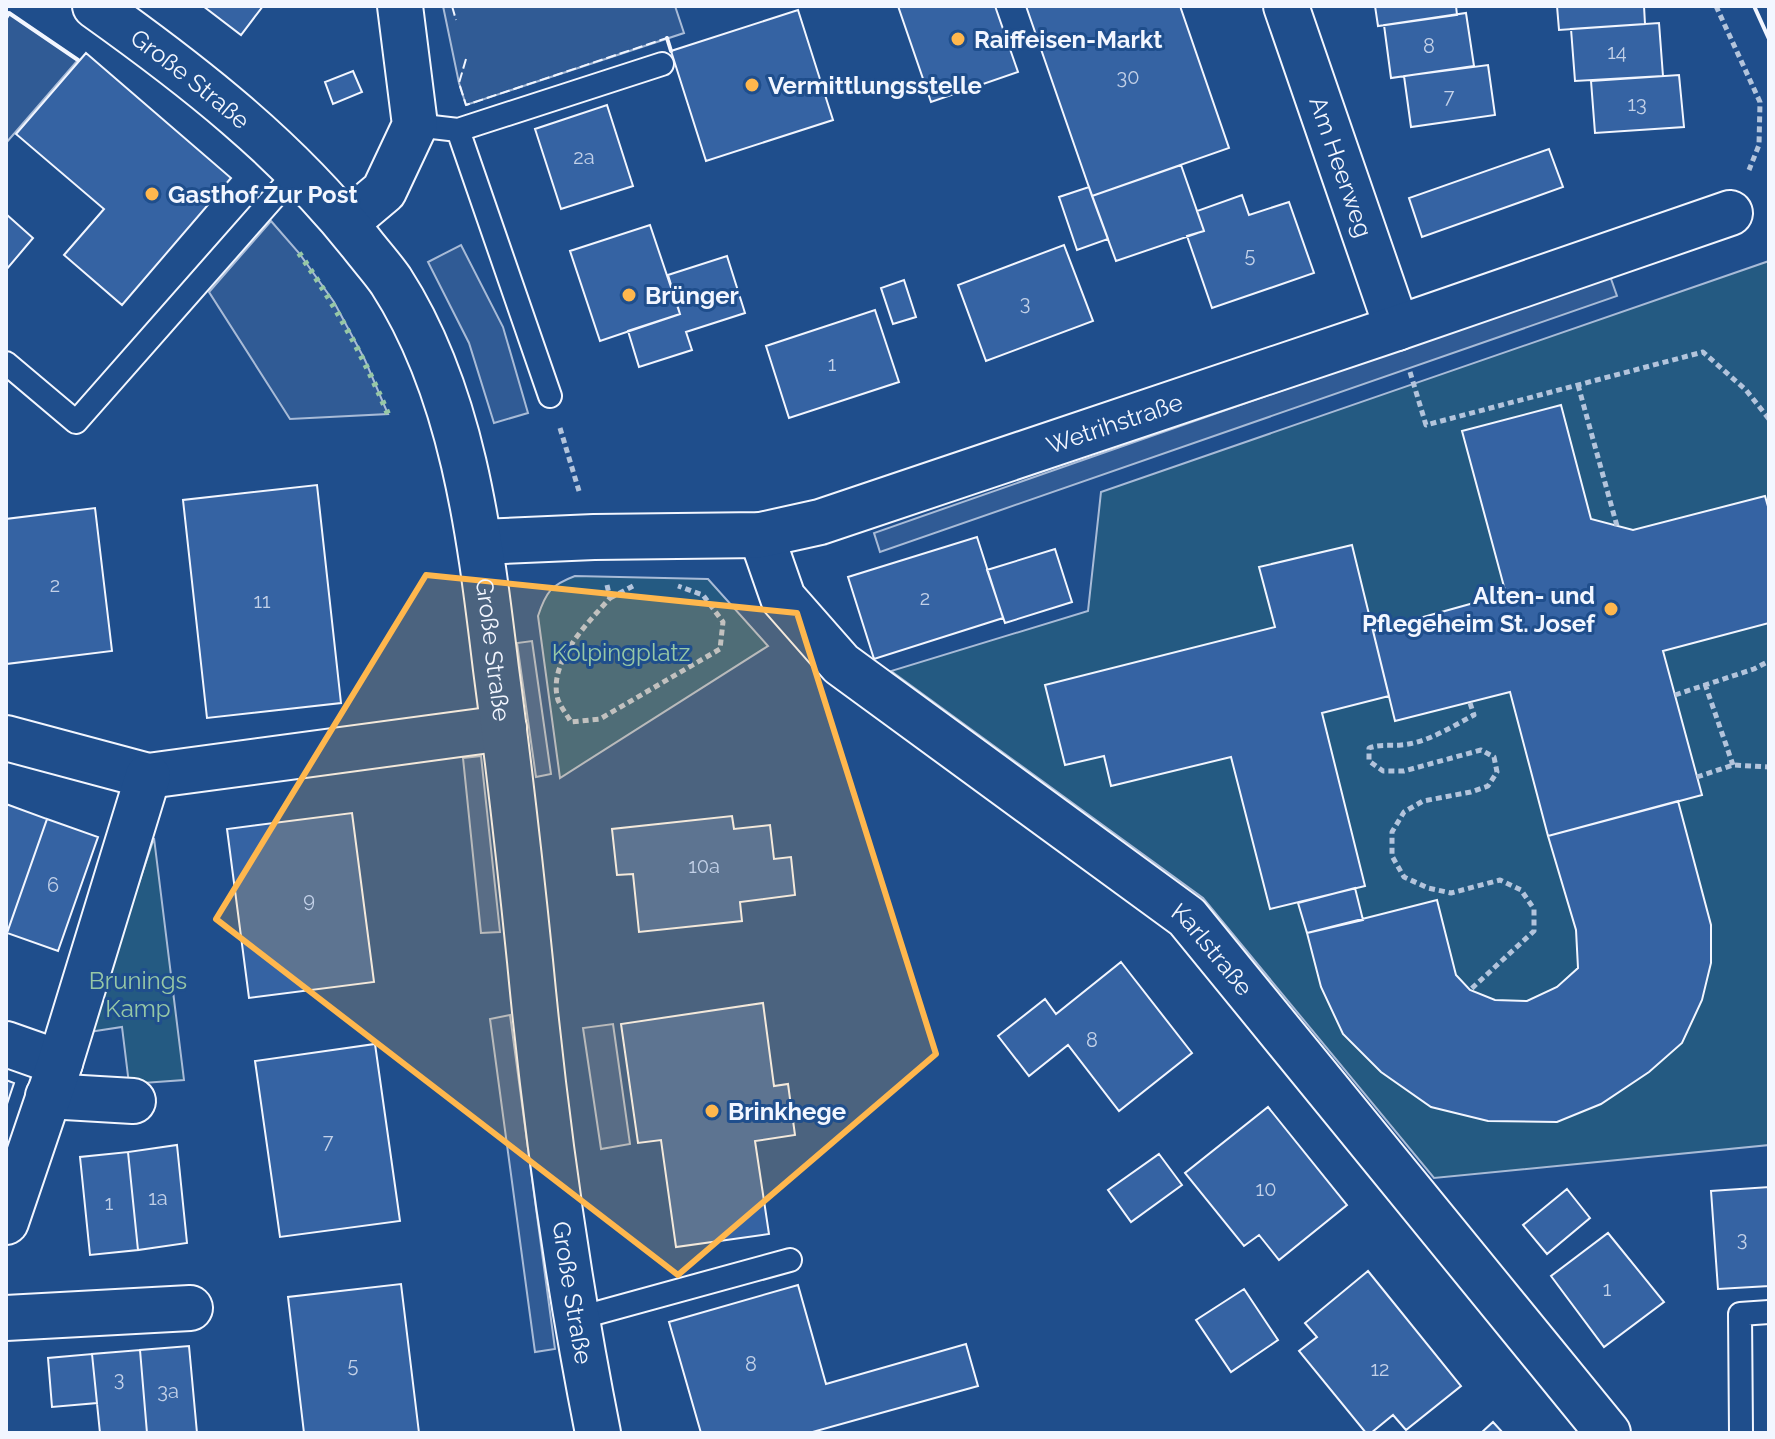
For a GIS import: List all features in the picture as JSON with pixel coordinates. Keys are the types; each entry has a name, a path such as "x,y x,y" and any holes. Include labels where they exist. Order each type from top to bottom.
{"street":[{"name":"Große Straße","path":"95,6 162,55 298,170 346,223 391,280 430,355 460,451 480,542 575,1319 598,1433"},
{"path":"346,223 384,191 415,125 400,6"},
{"name":"Am Heerweg","path":"1286,6 1397,328"},
{"name":"Wetrihstraße","path":"480,542 761,535 820,522 1730,213"},
{"name":"Karlstraße","path":"761,535 783,598 841,664 1187,917 1608,1433"},
{"path":"6,738 148,776 504,728"},
{"path":"6,1222 54,1080 148,776"},
{"path":"6,1044 54,1080 133,1101"},
{"path":"6,1318 190,1308"}],"lane":[{"path":"415,125 458,130 662,64"},
{"path":"458,130 550,396"},
{"path":"6,363 76,422 298,170"},
{"path":"575,1319 790,1260"},
{"path":"1741,1433 1740,1314 1769,1312"}],"path":[{"path":"1716,6 1760,102 1759,145 1730,213"},
{"path":"1397,328 1426,425 1703,352 1746,390 1769,419"},
{"path":"1578,385 1617,526"},
{"path":"550,396 610,598"},
{"path":"637,584 610,598 578,633 559,669 558,700 571,722 600,719 720,649 723,622 703,595 670,584"},
{"path":"1675,695 1754,669 1769,661"},
{"path":"1705,684 1733,765"},
{"path":"1470,703 1474,715 1425,739 1400,745 1383,743 1369,748 1369,761 1383,771 1404,771 1481,750 1494,757 1497,772 1488,786 1423,801 1404,812 1392,832 1392,856 1404,877 1428,888 1451,893 1500,880 1521,890 1534,909 1534,931 1470,990"},
{"path":"1697,777 1733,765 1769,767"}],"highlighted area":[{"path":"426,575 797,613 936,1054 678,1275 216,919"}],"green space":[{"path":"1769,261 1769,1145 1434,1178 1203,898 891,671 1088,611 1101,492"},
{"name":"Kolpingplatz","path":"575,576 708,579 768,646 560,778 538,616 550,590"},
{"name":"Brunings Kamp","path":"154,838 184,1080 129,1084 122,1027 89,1032"}],"shaded area":[{"path":"443,6 675,6 684,33 466,105"},
{"path":"6,11 78,60 6,143"},
{"path":"271,221 299,253 334,302 365,360 388,414 290,419 209,292"},
{"path":"461,245 503,327 528,413 494,423 469,343 428,262"},
{"path":"1610,276 1617,296 880,552 874,533"},
{"path":"532,641 551,774 536,777 517,643"},
{"path":"481,756 500,932 481,933 463,758"},
{"path":"510,1015 555,1349 535,1352 490,1019"},
{"path":"613,1024 630,1144 601,1149 583,1028"}],"building":[{"path":"203,6 263,6 241,35"},
{"name":"Raiffeisen-Markt","path":"898,6 995,6 1018,72 931,102"},
{"path":"1026,6 1180,6 1229,148 1092,196"},
{"path":"1375,6 1456,6 1457,15 1378,26"},
{"path":"1557,6 1644,6 1645,24 1559,30"},
{"name":"Vermittlungsstelle","path":"798,10 833,120 706,161 671,51"},
{"path":"1466,13 1474,66 1391,78 1384,25"},
{"path":"1659,23 1663,76 1575,81 1571,29"},
{"name":"Gasthof Zur Post","path":"86,53 231,178 122,305 64,255 104,209 16,134"},
{"path":"1488,65 1495,115 1411,127 1404,76"},
{"path":"353,71 362,92 333,104 325,82"},
{"path":"1679,75 1684,127 1595,133 1591,81"},
{"path":"607,105 633,186 561,209 535,129"},
{"path":"1549,149 1563,187 1422,237 1409,198"},
{"path":"1181,165 1204,231 1116,261 1092,196"},
{"path":"1089,187 1108,239 1077,250 1059,197"},
{"path":"1242,195 1249,215 1289,202 1314,273 1212,308 1187,236 1204,231 1197,211"},
{"path":"6,214 33,238 6,270"},
{"name":"Brünger","path":"650,225 680,314 600,341 570,251"},
{"path":"1064,245 1093,321 986,361 958,285"},
{"path":"727,256 745,313 686,332 692,350 639,367 628,331 680,314 668,275"},
{"path":"904,280 916,317 893,324 881,288"},
{"path":"875,310 899,382 789,418 766,346"},
{"name":"Alten- und Pflegeheim St. Josef","path":"1561,405 1591,519 1633,530 1765,496 1769,510 1769,623 1663,651 1702,795 1548,836 1510,692 1395,721 1373,631 1506,594 1462,431"},
{"path":"317,485 341,703 207,718 183,500"},
{"path":"95,508 112,651 6,664 6,519"},
{"path":"977,537 1003,618 874,659 848,577"},
{"path":"1352,545 1389,696 1322,713 1365,886 1270,909 1231,757 1111,786 1104,756 1065,765 1045,685 1275,627 1259,567"},
{"path":"1055,549 1072,602 1005,623 987,570"},
{"path":"1678,801 1711,925 1711,963 1702,1000 1682,1043 1649,1072 1601,1104 1557,1122 1488,1121 1431,1107 1381,1072 1343,1034 1321,987 1307,933 1437,900 1456,975 1470,990 1495,1000 1527,1001 1557,987 1578,968 1576,930 1548,836"},
{"path":"6,804 47,819 7,933 6,933"},
{"path":"352,813 374,982 249,998 227,829"},
{"path":"732,816 734,829 770,825 774,859 791,857 795,895 740,902 742,921 639,932 633,874 617,875 612,829"},
{"path":"47,819 98,837 58,951 7,933"},
{"path":"1355,888 1363,920 1307,933 1298,903"},
{"path":"1121,962 1192,1053 1119,1111 1068,1045 1029,1076 998,1036 1045,999 1056,1014"},
{"name":"Brinkhege","path":"763,1003 774,1086 788,1084 795,1135 755,1141 769,1234 676,1247 661,1140 638,1143 621,1024"},
{"path":"375,1044 400,1221 280,1237 255,1061"},
{"path":"6,1080 14,1083 6,1107"},
{"path":"1268,1107 1347,1205 1279,1260 1259,1235 1244,1246 1185,1173"},
{"path":"177,1145 187,1243 138,1250 128,1152"},
{"path":"128,1152 138,1250 90,1255 80,1157"},
{"path":"1159,1154 1182,1185 1131,1222 1108,1190"},
{"path":"1769,1187 1769,1286 1718,1289 1711,1191"},
{"path":"1567,1189 1590,1218 1547,1254 1523,1225"},
{"path":"1608,1233 1664,1302 1604,1347 1551,1276"},
{"path":"1368,1271 1461,1386 1406,1430 1393,1415 1371,1433 1366,1433 1299,1351 1317,1337 1305,1323"},
{"path":"401,1284 419,1433 304,1433 288,1297"},
{"path":"798,1285 826,1384 966,1344 978,1386 809,1433 701,1433 669,1322"},
{"path":"1244,1289 1278,1340 1231,1372 1196,1320"},
{"path":"189,1346 197,1433 147,1433 140,1350"},
{"path":"140,1350 147,1433 100,1433 92,1354"},
{"path":"92,1354 97,1403 52,1407 48,1358"},
{"path":"1493,1422 1503,1433 1481,1433"}],"hedge":[{"path":"299,253 348,331 388,414"}],"fence":[{"path":"452,6 456,20"},
{"path":"466,59 459,83 466,105 667,38"}],"wall":[{"path":"1754,6 1769,39"},
{"path":"6,18 9,13 78,60"},
{"path":"667,38 671,51"}],"place":[{"name":"Raiffeisen-Markt","path":"958,39"},
{"name":"Vermittlungsstelle","path":"752,85"},
{"name":"Gasthof Zur Post","path":"152,194"},
{"name":"Brünger","path":"629,295"},
{"name":"Alten- und Pflegeheim St. Josef","path":"1611,609"},
{"name":"Brinkhege","path":"712,1111"}]}
